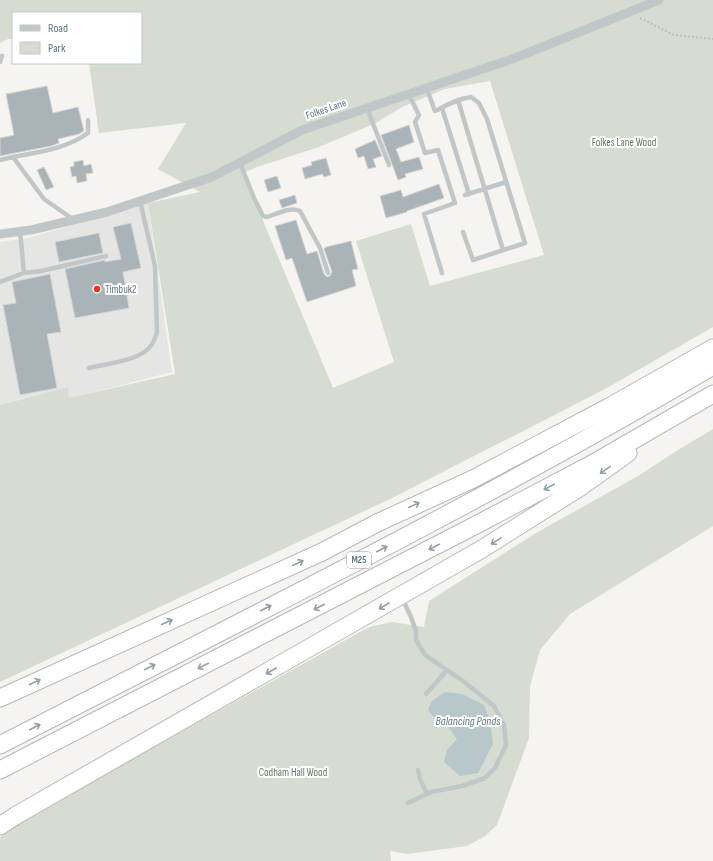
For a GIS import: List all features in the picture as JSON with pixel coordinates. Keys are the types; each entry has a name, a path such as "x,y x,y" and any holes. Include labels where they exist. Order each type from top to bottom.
{"highway":[{"name":"M25","path":"0,698 322,552 377,523 486,472 634,394 713,348"},
{"name":"M25","path":"0,744 380,550 499,487 618,422 713,366"},
{"name":"M25","path":"0,770 592,464 713,394"},
{"name":"M25","path":"0,826 482,550 605,471 681,413"}],"street":[{"name":"Folkes Lane","path":"0,234 107,212 212,177 302,130 514,58 659,0"}],"lane":[{"path":"0,62 2,56"},
{"path":"426,87 435,112 446,104 471,97 479,103 487,118 525,243 472,260 463,232"},
{"path":"408,93 419,115 415,122 425,153 438,150 455,203 424,214 442,273"},
{"path":"458,100 503,250"},
{"path":"367,108 390,165"},
{"path":"442,108 467,195 506,182"},
{"path":"0,160 65,146 88,134 88,120"},
{"path":"13,157 44,199 74,220"},
{"path":"240,163 263,216 268,217 291,209 297,209 300,212 320,248 328,273"},
{"path":"89,368 141,354 151,346 157,332 155,266 140,201"},
{"path":"20,231 24,273"},
{"path":"0,282 24,273 41,271 106,256"},
{"path":"401,596 416,631 416,640 425,655 463,681 494,706 504,725 506,745 495,768 485,778 462,786 427,794 408,803"},
{"path":"426,694 447,670"},
{"path":"418,770 420,780 427,794"}],"path":[{"path":"628,12 674,35 713,39"}],"shaded area":[{"path":"148,203 172,372 68,399 68,387 0,405 0,242 28,238"}],"green space":[{"name":"Folkes Lane Wood","path":"0,0 713,0 713,327 605,389 392,498 0,682 0,405 68,387 69,398 175,374 148,203 200,192 158,169 186,123 99,133 89,64 142,64 142,12 12,12 12,39 8,39 0,43","holes":["490,81 544,255 430,286 411,224 356,241 394,362 333,388 243,173 319,147 376,123 402,107 445,89"]},
{"name":"Codham Hall Wood","path":"713,429 713,526 570,614 540,650 530,686 529,738 497,825 485,836 467,846 407,854 390,851 391,861 0,861 0,837 13,826 369,627 392,622 424,627 429,601 536,533 638,476"}],"water":[{"name":"Balancing Ponds","path":"445,692 462,694 484,705 490,721 493,744 478,773 460,776 444,762 447,750 457,739 448,727 436,719 428,710 432,701"}],"building":[{"path":"47,86 53,113 78,107 84,131 79,134 58,139 59,143 51,146 0,156 0,138 14,135 6,94"},
{"path":"409,125 414,142 396,149 401,162 419,157 423,169 405,174 406,177 398,180 381,135"},
{"path":"375,140 382,156 373,159 376,167 368,169 364,156 358,158 355,149"},
{"path":"326,158 331,175 324,177 322,174 305,179 302,168 312,165 311,162"},
{"path":"83,160 84,166 91,164 93,173 86,174 87,181 77,183 76,176 72,177 70,167 74,166 74,162"},
{"path":"44,167 54,187 46,190 37,170"},
{"path":"277,176 281,188 268,192 264,180"},
{"path":"439,184 444,198 386,218 380,196 401,190 403,197"},
{"path":"295,195 297,203 282,208 279,200"},
{"path":"296,220 307,254 317,251 324,274 327,277 330,276 332,272 324,249 326,247 351,241 358,269 352,270 356,286 307,302 292,258 286,260 275,226"},
{"name":"Timbuk2","path":"131,223 141,268 123,272 129,308 75,318 65,269 105,260 105,262 121,259 113,227"},
{"path":"99,233 103,253 59,262 55,242"},
{"path":"50,274 61,332 47,334 57,388 20,395 3,305 16,303 12,282"}],"place":[{"name":"Timbuk2","path":"97,289"}]}
